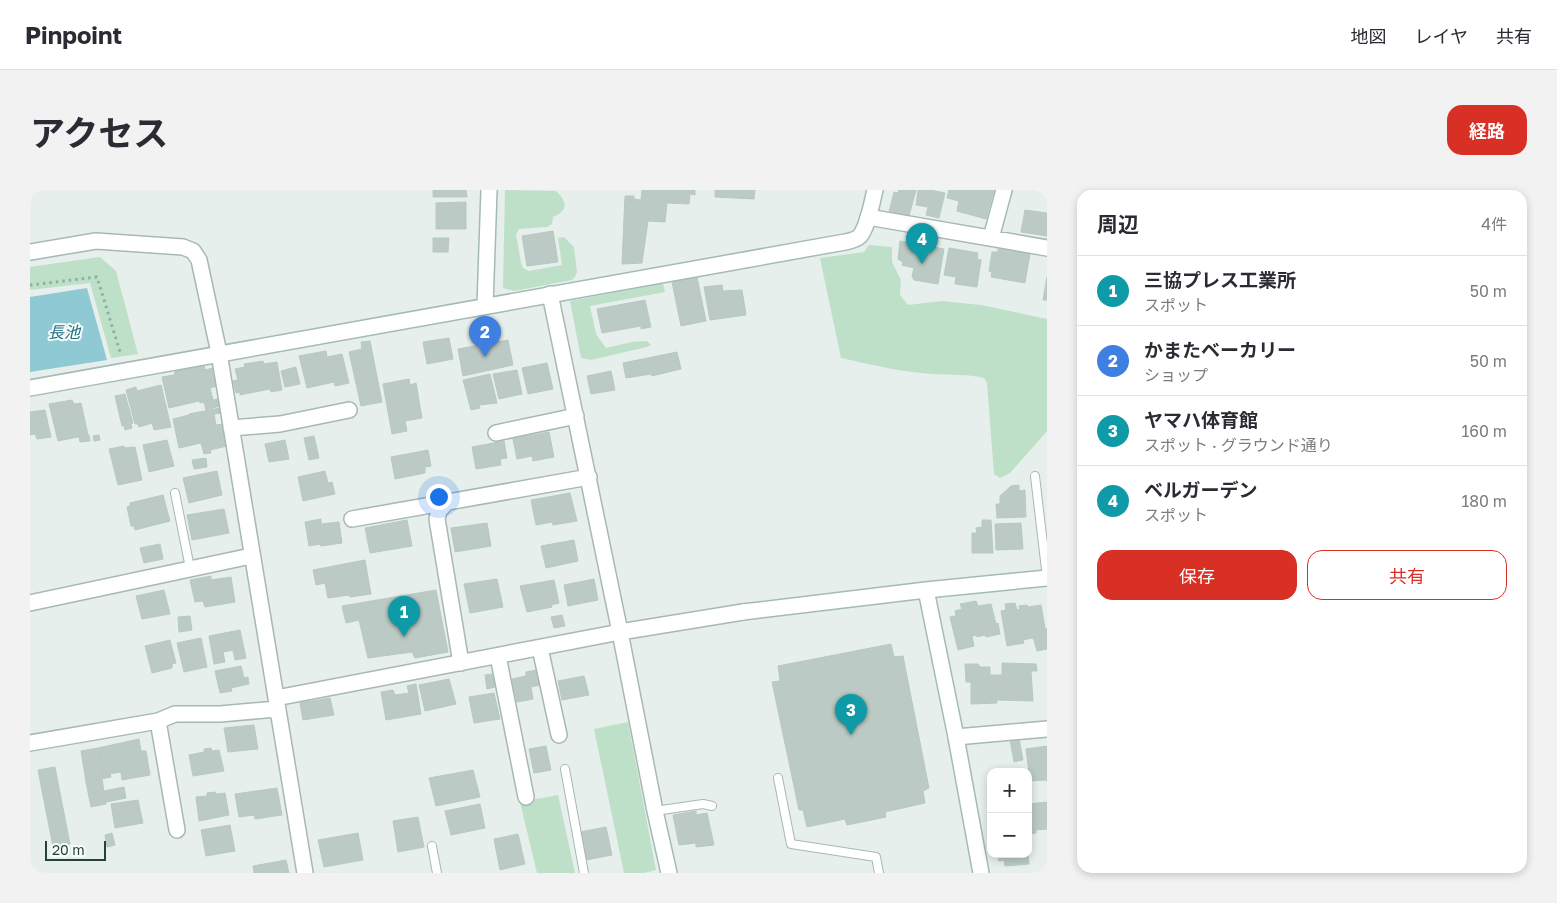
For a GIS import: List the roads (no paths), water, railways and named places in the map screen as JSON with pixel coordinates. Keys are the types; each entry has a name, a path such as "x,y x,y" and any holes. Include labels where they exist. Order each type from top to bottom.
{"street":[{"path":"485,306 489,190"},
{"path":"30,388 845,242 856,239 861,235 868,218 875,190"},
{"path":"991,238 1004,190"},
{"path":"868,218 1047,248"},
{"path":"30,252 96,241 178,246 193,251 199,260 219,353 251,556 305,873"},
{"path":"550,294 669,873"},
{"path":"231,428 285,423 349,410"},
{"path":"496,433 576,416"},
{"path":"352,519 589,477"},
{"path":"446,502 439,511 437,519 462,663"},
{"path":"30,603 251,556"},
{"path":"30,743 158,721 175,714 220,714 276,704 462,663 620,632 743,612 926,590 1047,578"},
{"path":"926,590 981,873"},
{"path":"540,648 559,735"},
{"path":"498,656 526,798"},
{"path":"158,721 177,830"},
{"path":"956,737 1047,729"}],"lane":[{"path":"1034,476 1047,578"},
{"path":"175,493 190,568"},
{"path":"565,769 584,873"},
{"path":"778,778 792,844 876,857 879,873"},
{"path":"655,811 704,804 712,806"},
{"path":"432,846 437,873"}],"water":[{"name":"長池","path":"87,288 107,360 30,372 30,297"}],"place":[{"name":"ベルガーデン","path":"922,264"},
{"name":"かまたベーカリー","path":"485,357"},
{"name":"三協プレス工業所","path":"404,637"},
{"name":"ヤマハ体育館","path":"851,735"}]}
